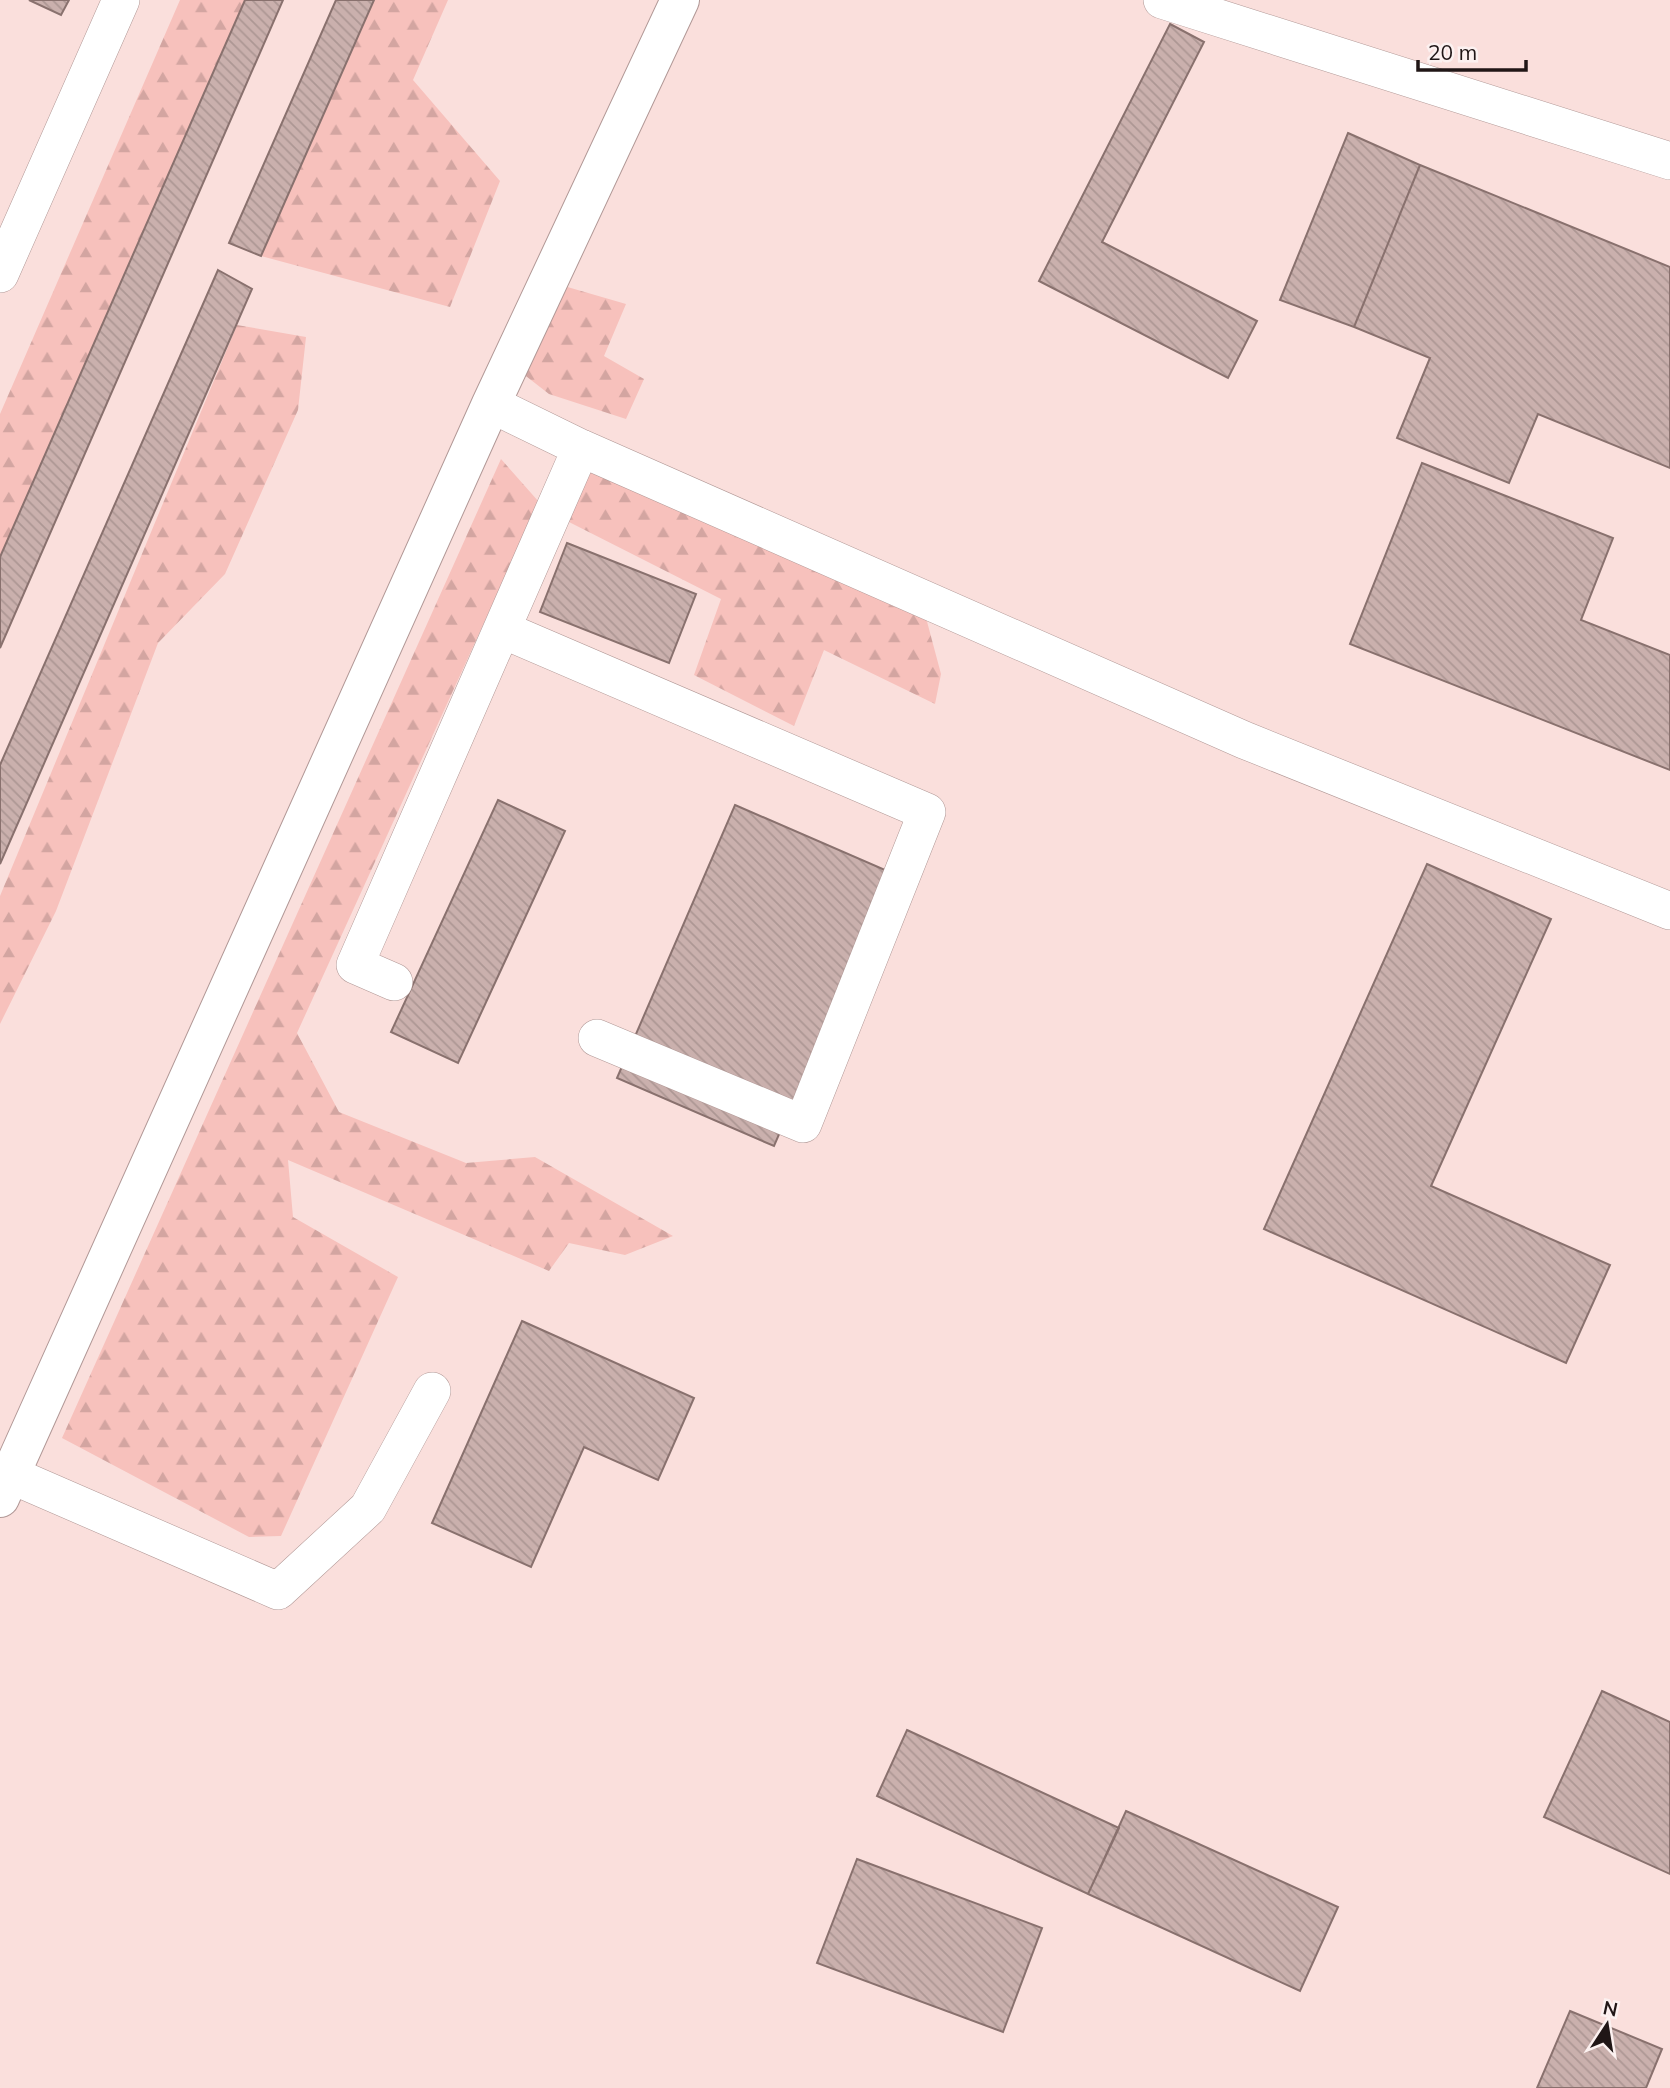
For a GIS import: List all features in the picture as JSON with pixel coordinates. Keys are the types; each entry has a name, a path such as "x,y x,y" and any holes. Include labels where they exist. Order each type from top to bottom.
{"main road":[{"path":"6,1486 491,404 680,0"}],"street":[{"path":"0,274 121,0"},
{"path":"1162,0 1670,161"},
{"path":"491,404 581,448 1244,740 1670,911"},
{"path":"394,982 355,965 581,448"},
{"path":"503,630 927,812 803,1124 597,1038"},
{"path":"6,1486 278,1591 368,1508 432,1391"}],"green space":[{"path":"180,0 245,0 0,557 0,414"},
{"path":"374,0 448,0 413,80 500,181 450,307 261,256"},
{"path":"564,286 626,304 604,356 644,379 626,419 549,394 522,373"},
{"path":"237,325 306,337 298,410 225,574 158,643 56,911 0,1024 0,896"},
{"path":"501,459 539,502 297,1033 339,1112 466,1163 535,1157 673,1236 625,1255 569,1243 549,1271 288,1160 293,1217 398,1277 281,1536 249,1537 62,1438"},
{"path":"592,465 895,607 925,614 941,674 935,704 824,650 794,726 694,675 721,599 569,522"}],"building":[{"path":"29,0 69,0 61,15"},
{"path":"245,0 283,0 0,648 0,557"},
{"path":"336,0 374,0 261,256 229,243"},
{"path":"1170,24 1204,42 1102,242 1257,321 1228,378 1039,281"},
{"path":"1348,133 1420,165 1354,327 1280,300"},
{"path":"1420,165 1670,267 1670,468 1538,414 1509,483 1397,438 1430,358 1354,327"},
{"path":"218,270 252,289 0,864 0,765"},
{"path":"1422,463 1613,538 1581,620 1670,655 1670,770 1350,644"},
{"path":"567,543 696,594 669,663 540,612"},
{"path":"498,800 565,831 458,1063 391,1032"},
{"path":"735,805 892,873 774,1146 617,1078"},
{"path":"1427,864 1551,919 1431,1186 1610,1265 1566,1363 1264,1229"},
{"path":"522,1321 694,1398 658,1480 584,1447 531,1567 432,1523"},
{"path":"1602,1691 1670,1722 1670,1874 1544,1817"},
{"path":"907,1730 1119,1828 1088,1894 877,1796"},
{"path":"1126,1811 1338,1907 1300,1991 1088,1894"},
{"path":"857,1859 1042,1928 1003,2032 817,1963"},
{"path":"1570,2011 1662,2049 1646,2088 1537,2088"}]}
